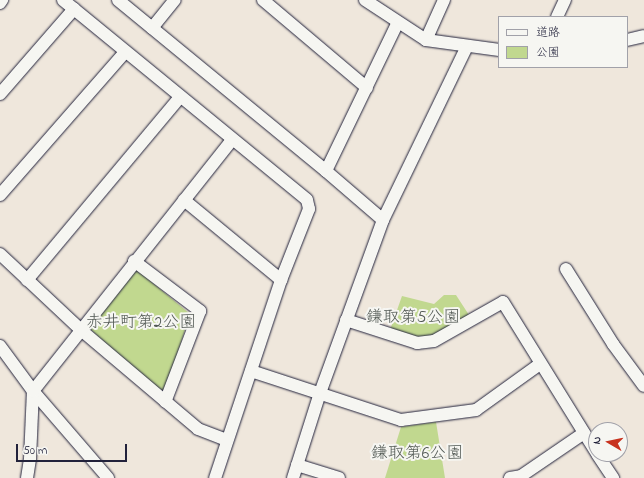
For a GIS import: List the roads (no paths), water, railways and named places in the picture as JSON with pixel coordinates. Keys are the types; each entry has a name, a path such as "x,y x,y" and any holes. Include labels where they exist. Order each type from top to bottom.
{"street":[{"path":"63,0 307,200 310,209 281,280 215,478"},
{"path":"118,0 326,171 383,220"},
{"path":"152,28 175,0"},
{"path":"263,0 367,88"},
{"path":"365,0 426,40 498,50"},
{"path":"426,40 444,0"},
{"path":"557,16 565,0"},
{"path":"0,94 74,8"},
{"path":"326,171 398,22"},
{"path":"628,40 644,36"},
{"path":"293,478 320,393 383,220 467,46"},
{"path":"0,195 125,52"},
{"path":"27,280 180,97"},
{"path":"27,478 30,459 33,391 134,261 232,140"},
{"path":"184,200 281,280"},
{"path":"0,254 81,330 198,430 227,440"},
{"path":"134,261 200,311 165,402"},
{"path":"566,269 613,344 644,386"},
{"path":"346,320 417,343 434,341 503,302 540,364 588,438"},
{"path":"0,346 33,391 108,478"},
{"path":"251,371 401,420 476,410 540,364"},
{"path":"510,478 521,476 584,432"},
{"path":"603,462 613,478"},
{"path":"297,465 339,478"}],"park label":[{"name":"鎌取第5公園","path":"413,318"},
{"name":"赤井町第2公園","path":"141,323"},
{"name":"鎌取第6公園","path":"417,454"}]}
